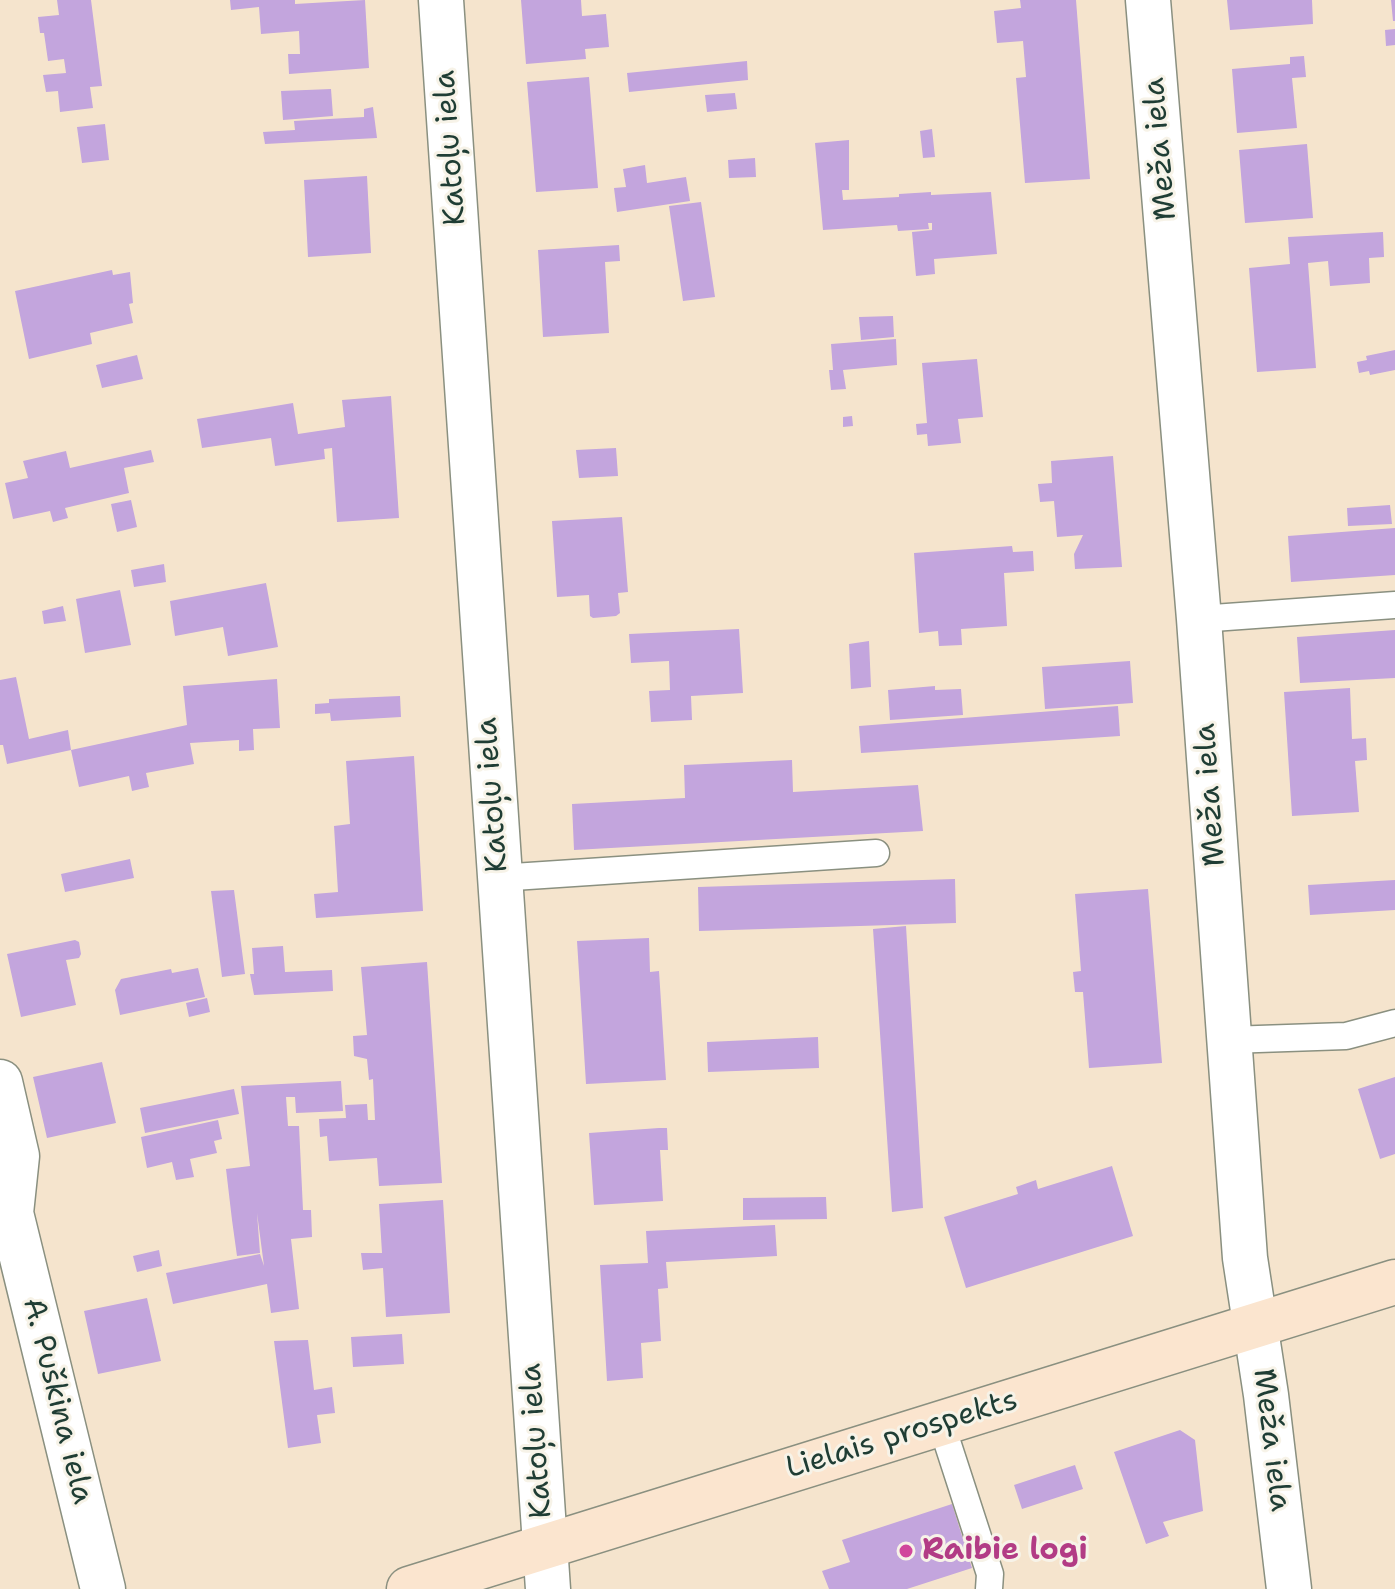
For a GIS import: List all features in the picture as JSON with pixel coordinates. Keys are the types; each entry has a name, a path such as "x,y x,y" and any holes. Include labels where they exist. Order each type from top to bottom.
{"street":[{"name":"Katoļu iela","path":"441,0 546,1568"},
{"name":"Meža iela","path":"1148,0 1199,619 1245,1258 1289,1589"},
{"name":"A. Puškina iela","path":"0,1082 17,1156 6,1206 103,1589"},
{"name":"Lielais prospekts","path":"409,1589 546,1568 941,1423 1395,1282"}],"lane":[{"path":"1199,619 1395,605"},
{"path":"498,878 876,853"},
{"path":"1229,1040 1346,1036 1395,1023"},
{"path":"941,1423 990,1574 989,1589"}],"building":[{"path":"57,0 91,0 102,86 90,87 93,108 60,112 58,91 46,92 43,75 66,73 64,59 48,61 38,17 59,15"},
{"path":"230,0 295,0 295,4 365,0 369,68 289,74 288,54 300,54 299,31 261,34 259,7 231,10"},
{"path":"521,0 581,0 582,16 606,14 609,47 585,49 586,59 526,64"},
{"path":"1020,0 1076,0 1090,179 1025,183 1016,78 1026,77 1023,41 997,43 994,11 1021,8"},
{"path":"1227,0 1312,0 1313,24 1230,30"},
{"path":"1391,0 1395,0 1395,21 1393,21"},
{"path":"1395,29 1395,45 1386,46 1385,30"},
{"path":"1304,56 1306,77 1292,78 1297,128 1237,133 1232,69 1290,64 1290,57"},
{"path":"747,61 748,80 629,92 627,73"},
{"path":"589,77 598,188 536,192 527,82"},
{"path":"331,89 333,116 283,120 281,91"},
{"path":"735,93 737,109 707,112 705,95"},
{"path":"373,107 377,138 265,144 263,132 295,130 294,121 364,117 364,109"},
{"path":"105,124 109,160 82,163 77,127"},
{"path":"932,129 935,157 923,158 920,131"},
{"path":"849,140 849,190 842,190 843,200 931,192 931,195 991,192 997,254 934,259 935,274 916,276 912,232 932,230 932,223 928,223 929,229 898,231 897,225 823,230 815,143"},
{"path":"1307,144 1313,218 1245,223 1239,150"},
{"path":"755,158 756,177 729,178 728,160"},
{"path":"645,165 647,183 686,177 690,201 617,212 614,188 626,187 623,169"},
{"path":"367,176 371,253 308,257 304,180"},
{"path":"701,202 715,297 683,301 669,206"},
{"path":"1383,232 1384,257 1369,258 1370,283 1330,286 1328,261 1308,263 1316,368 1257,372 1249,268 1290,264 1288,237"},
{"path":"619,245 620,261 605,262 609,333 543,337 538,250"},
{"path":"112,270 113,275 130,272 133,303 129,304 133,323 90,333 92,344 29,359 15,291"},
{"path":"893,316 894,337 861,340 859,317"},
{"path":"896,339 897,365 843,370 846,389 831,390 831,344"},
{"path":"1395,350 1395,370 1370,375 1369,371 1359,373 1357,362 1367,360 1366,356"},
{"path":"137,355 143,379 102,388 96,365"},
{"path":"977,359 983,417 958,419 961,443 928,446 927,434 917,435 916,424 927,423 922,363"},
{"path":"391,396 399,518 337,522 332,448 324,449 325,459 275,466 271,438 202,448 197,419 293,403 298,434 345,427 342,400"},
{"path":"852,416 853,426 843,427 843,417"},
{"path":"616,448 618,476 579,478 576,450"},
{"path":"151,450 154,462 124,468 129,493 65,508 68,518 53,522 50,511 13,519 5,483 28,478 23,461 66,451 70,468"},
{"path":"1113,456 1122,567 1075,569 1074,554 1083,535 1057,537 1054,501 1040,502 1038,484 1052,483 1051,461"},
{"path":"131,500 137,527 117,532 111,504"},
{"path":"1390,505 1392,524 1348,526 1347,508"},
{"path":"622,517 628,592 618,593 620,613 616,616 593,618 590,616 589,595 557,597 552,521"},
{"path":"1395,528 1395,575 1291,582 1288,536"},
{"path":"1012,546 1013,552 1033,551 1034,571 1004,573 1007,626 961,629 962,645 939,646 938,631 919,633 914,553"},
{"path":"164,564 166,582 134,587 131,570"},
{"path":"266,583 278,647 228,656 223,627 175,636 170,601"},
{"path":"120,590 131,645 85,653 76,599"},
{"path":"63,606 66,621 44,624 42,611"},
{"path":"739,629 743,693 691,696 692,720 651,722 649,691 670,690 669,661 631,663 629,634"},
{"path":"1395,630 1395,678 1300,683 1297,637"},
{"path":"869,641 871,687 851,689 849,644"},
{"path":"1130,661 1133,703 1045,709 1042,667"},
{"path":"16,677 29,739 68,730 71,750 7,764 3,745 0,745 0,680"},
{"path":"277,679 280,728 253,729 254,750 239,751 239,740 190,743 194,764 146,773 149,787 132,791 129,776 79,787 71,750 187,725 183,686"},
{"path":"935,686 935,690 961,689 963,715 890,720 888,690"},
{"path":"1350,688 1352,739 1366,738 1367,760 1355,761 1359,812 1292,816 1284,692"},
{"path":"400,696 401,717 331,721 330,713 315,714 315,704 329,703 329,699"},
{"path":"1118,706 1120,736 861,753 859,726"},
{"path":"414,756 423,911 316,918 314,894 338,892 334,826 350,824 346,761"},
{"path":"792,760 793,792 918,785 923,831 574,850 572,804 685,798 684,765"},
{"path":"130,859 134,878 65,892 61,874"},
{"path":"955,879 956,923 699,931 698,887"},
{"path":"1395,880 1395,910 1310,915 1308,885"},
{"path":"1148,889 1162,1063 1089,1068 1083,992 1075,992 1073,972 1081,971 1075,894"},
{"path":"234,890 245,974 222,977 211,891"},
{"path":"906,926 923,1208 892,1212 873,929"},
{"path":"649,938 650,972 659,971 666,1080 586,1084 577,941"},
{"path":"75,940 79,942 81,954 79,958 66,960 76,1005 21,1017 7,954"},
{"path":"283,946 285,972 332,970 333,991 254,995 250,974 254,974 252,948"},
{"path":"427,962 442,1183 379,1186 377,1158 329,1161 327,1136 320,1137 319,1119 346,1118 345,1105 367,1104 368,1120 375,1120 373,1079 369,1080 367,1059 354,1056 353,1036 367,1035 361,967"},
{"path":"198,968 205,997 120,1015 115,990 121,979 171,969 172,973"},
{"path":"207,998 210,1012 189,1017 186,1003"},
{"path":"818,1037 819,1068 708,1072 707,1042"},
{"path":"102,1062 116,1123 47,1138 33,1077"},
{"path":"1395,1077 1395,1154 1380,1159 1358,1089"},
{"path":"341,1081 343,1111 296,1113 295,1097 286,1097 288,1126 299,1126 303,1210 311,1210 312,1237 291,1239 299,1309 271,1313 267,1284 173,1304 166,1273 260,1254 264,1266 257,1213 260,1253 237,1256 232,1220 226,1169 250,1166 241,1086"},
{"path":"234,1089 239,1114 145,1133 140,1108"},
{"path":"218,1120 222,1139 214,1141 217,1153 190,1159 194,1177 176,1180 172,1162 147,1168 141,1137"},
{"path":"667,1128 668,1150 660,1150 663,1201 594,1205 589,1133"},
{"path":"1112,1166 1133,1236 966,1288 944,1217 1018,1194 1016,1187 1036,1180 1038,1189"},
{"path":"826,1197 827,1219 743,1220 743,1198"},
{"path":"443,1200 450,1313 386,1317 383,1268 363,1270 361,1253 382,1253 379,1204"},
{"path":"775,1225 777,1256 666,1262 668,1288 658,1289 661,1341 641,1343 643,1378 607,1381 600,1265 648,1263 646,1231"},
{"path":"159,1250 162,1266 137,1272 133,1256"},
{"path":"147,1298 161,1361 98,1374 84,1311"},
{"path":"402,1334 404,1364 353,1367 351,1337"},
{"path":"308,1340 314,1390 332,1387 335,1413 317,1415 321,1443 288,1448 274,1341"},
{"path":"1180,1430 1195,1440 1203,1511 1163,1522 1169,1536 1146,1544 1114,1452"},
{"path":"1075,1465 1083,1489 1022,1509 1014,1485"},
{"name":"Raibie logi","path":"952,1504 972,1568 907,1589 829,1589 822,1571 850,1562 842,1540"}],"place":[{"name":"Raibie logi","path":"906,1551"}]}
